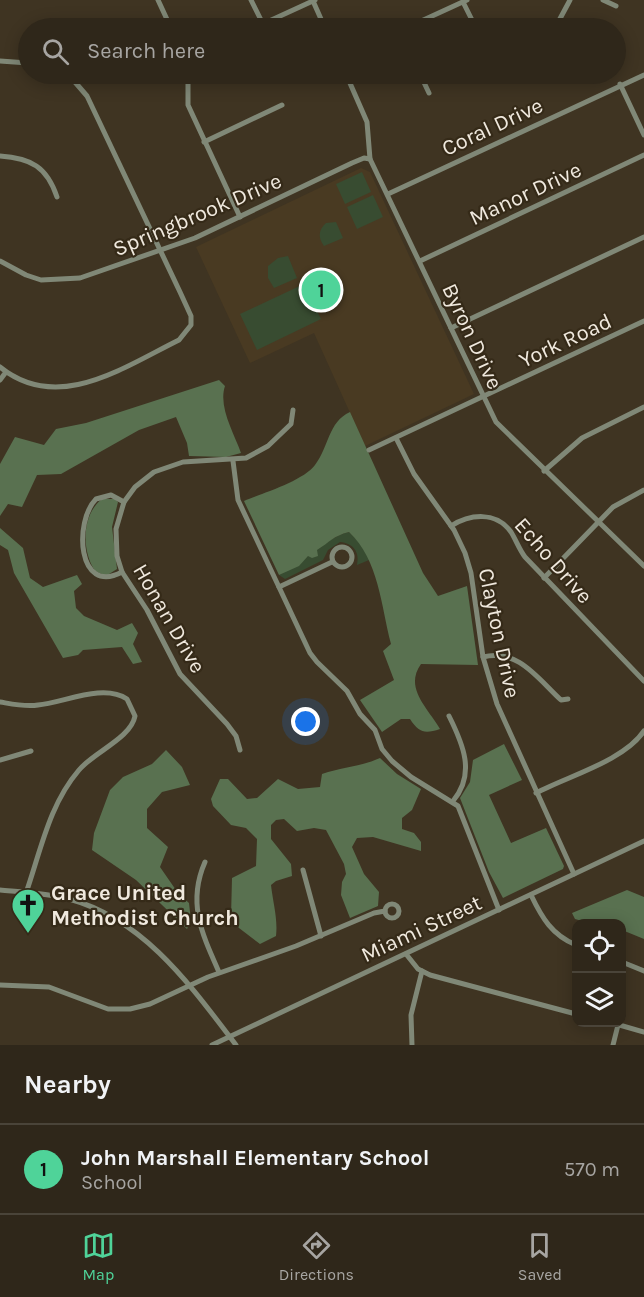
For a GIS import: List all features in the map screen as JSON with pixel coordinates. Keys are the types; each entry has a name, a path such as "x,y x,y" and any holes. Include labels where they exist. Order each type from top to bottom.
{"street":[{"path":"158,0 166,18"},
{"path":"251,0 260,18"},
{"path":"276,18 314,0 322,18"},
{"path":"560,18 570,0"},
{"path":"603,0 616,6"},
{"path":"428,18 465,1 472,18"},
{"path":"0,61 18,62"},
{"name":"Coral Drive","path":"626,82 644,75"},
{"path":"0,367 35,386 76,387 179,340 189,330 190,316 87,96 77,84"},
{"path":"188,84 188,105 240,217"},
{"name":"Byron Drive","path":"351,84 368,122 370,159 483,396 504,431 644,566"},
{"path":"425,84 429,93"},
{"path":"620,84 644,135"},
{"name":"Coral Drive","path":"388,194 620,84"},
{"path":"204,142 282,105"},
{"name":"Manor Drive","path":"420,261 644,155"},
{"path":"0,156 27,159 36,163 47,174 57,197"},
{"name":"Springbrook Drive","path":"0,261 30,278 56,281 99,272 159,251 240,217 352,163 364,158 370,159"},
{"path":"451,328 644,237"},
{"name":"York Road","path":"369,450 644,321"},
{"path":"0,380 6,372"},
{"path":"544,471 582,438 644,407"},
{"name":"Honan Drive","path":"240,750 236,736 227,724 180,674 147,610 123,572 115,538 124,502 147,476 168,466 233,460 260,452 291,424 292,410"},
{"name":"Clayton Drive","path":"396,438 414,474 451,526 469,564 483,657 505,727 574,874"},
{"path":"233,460 238,500 317,662 347,691 360,714 375,730 387,755 411,777 453,801 463,816 499,910"},
{"path":"544,578 619,503 644,490"},
{"path":"123,572 107,578 95,574 87,563 83,539 87,515 96,499 111,495 124,502"},
{"name":"Echo Drive","path":"451,526 472,517 497,521 511,532 520,552 644,681"},
{"path":"279,587 332,562"},
{"path":"483,657 502,655 513,658 561,700 568,699"},
{"path":"0,702 37,706 78,696 112,694 127,699 135,717 128,732 86,762 57,800 26,893"},
{"path":"449,716 461,739 465,760 464,786 453,801"},
{"path":"536,793 621,753 636,742 644,731"},
{"path":"0,760 31,751"},
{"path":"642,842 644,851"},
{"name":"Miami Street","path":"212,1045 642,842"},
{"path":"205,862 197,887 196,910 202,933 219,972"},
{"path":"303,870 321,936"},
{"path":"0,890 67,899 116,918 142,937 188,986 236,1045"},
{"path":"531,895 549,927 560,937 572,943"},
{"path":"0,985 49,987 108,1009 130,1009 150,1004 219,972 321,936 374,913 385,911"},
{"path":"406,954 422,971 572,1013"},
{"path":"626,964 644,971"},
{"path":"412,1045 411,1015 422,971"},
{"path":"613,1045 618,1027"},
{"path":"625,1027 644,1032"}],"shaded area":[{"path":"361,168 370,172 474,394 365,446 314,333 250,363 196,247"}],"green space":[{"path":"362,172 371,192 345,204 336,184"},
{"path":"373,195 383,217 357,229 347,207"},
{"path":"336,222 343,238 324,246 320,237 321,228 326,223"},
{"path":"288,256 297,278 274,288 268,278 268,266 278,258"},
{"path":"304,284 321,319 257,350 240,314"},
{"path":"219,380 225,386 223,394 225,411 241,453 226,457 189,456 187,443 176,417 139,430 61,474 37,475 22,507 8,504 0,516 0,464 15,437 44,445 56,429 86,423"},
{"path":"350,412 423,573 438,596 467,586 478,665 421,664 416,673 416,689 419,697 440,729 435,731 419,730 410,719 401,719 382,732 360,700 394,680 383,651 391,644 378,584 359,543 349,532 335,537 317,550 318,556 312,558 308,556 299,566 279,575 244,501 292,481 309,471 320,458 337,422"},
{"path":"102,499 115,499 118,502 112,527 117,569 106,576 95,571 87,553 86,543 90,514"},
{"path":"0,528 23,548 30,578 43,587 77,575 82,584 74,591 76,608 84,616 117,630 132,623 138,633 133,644 142,662 133,664 122,647 83,650 78,655 63,658 14,573 8,550 0,545"},
{"path":"349,532 362,544 369,560 357,565 356,552 352,546 340,542 328,550 323,560 285,579 279,575 322,545"},
{"path":"504,744 522,780 489,795 511,843 546,828 564,866 563,869 503,898 489,872 460,798 470,782 473,760"},
{"path":"166,750 182,767 190,785 162,792 147,809 147,828 168,847 160,867 178,893 189,903 191,921 187,929 136,880 92,850 94,833 110,790 123,777 152,764"},
{"path":"380,758 397,774 421,789 412,810 402,818 402,829 414,833 421,842 421,851 373,837 357,838 352,847 364,874 379,892 378,906 350,918 341,895 342,882 346,874 344,864 326,830 314,828 297,831 284,819 276,820 271,825 271,839 291,864 292,876 271,885 276,917 276,936 260,944 239,928 231,917 232,878 256,866 257,839 246,828 231,825 213,806 211,799 220,779 228,779 247,799 257,798 278,779 298,789 320,787 322,774"},
{"path":"627,890 644,897 644,939 626,932 626,919 575,919 572,913"}],"place":[{"name":"John Marshall Elementary School","path":"321,290"},
{"name":"Grace United Methodist Church","path":"28,934"}]}
